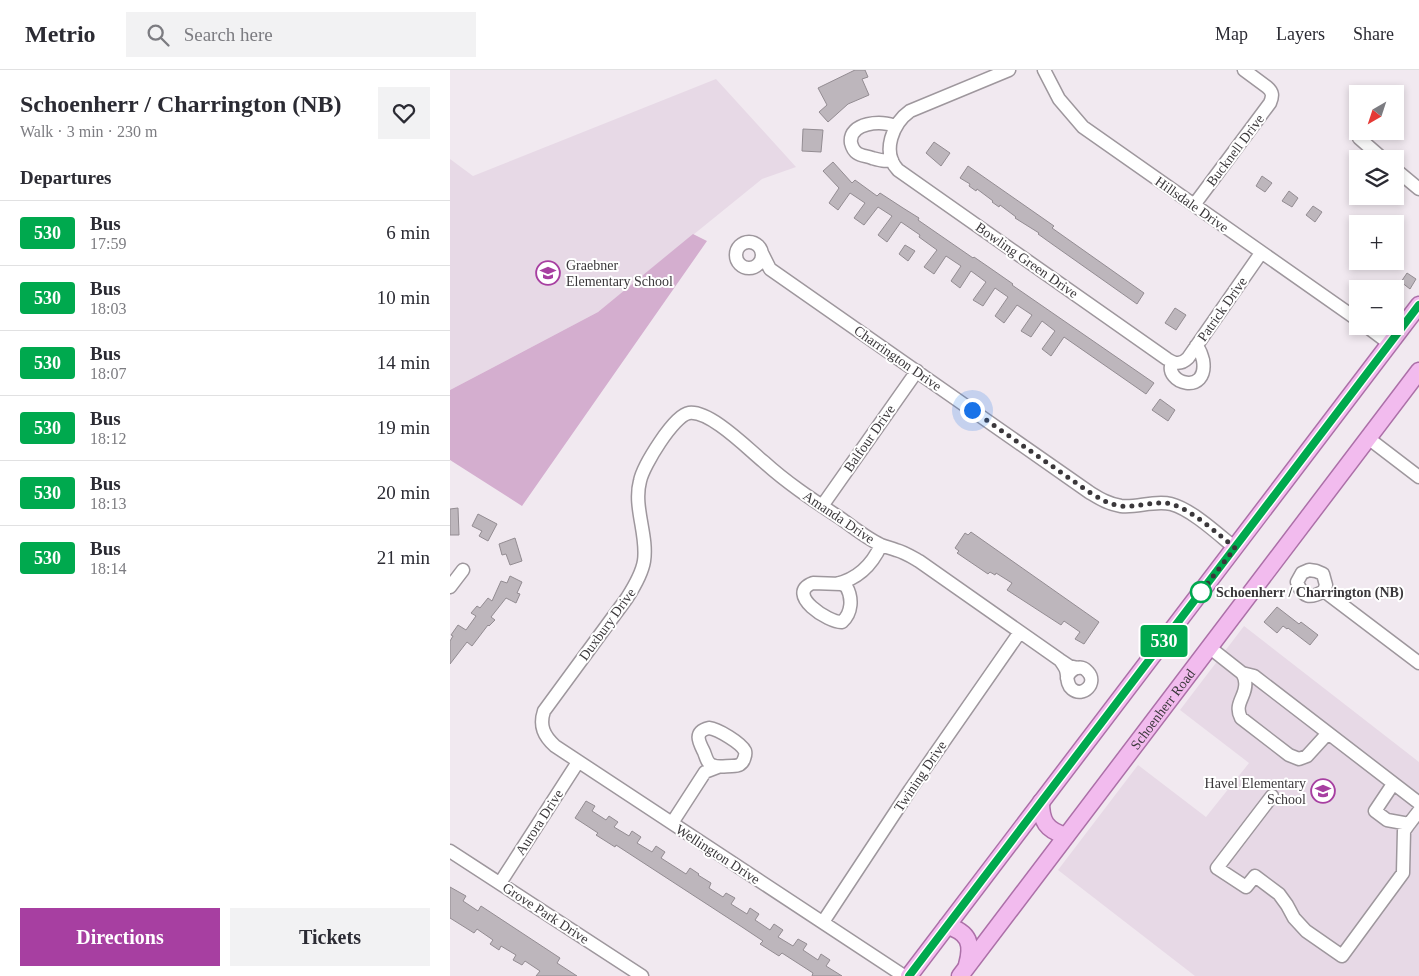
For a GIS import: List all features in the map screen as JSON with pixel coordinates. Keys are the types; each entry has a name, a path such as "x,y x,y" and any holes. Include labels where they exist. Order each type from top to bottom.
{"main road":[{"path":"909,976 1419,305"},
{"name":"Schoenherr Road","path":"963,972 1419,371"},
{"path":"1041,802 1041,814 1048,827 1066,836"},
{"path":"947,926 960,931 968,940 970,955 963,972"}],"street":[{"path":"896,126 887,123 866,125 858,128 851,137 853,148 860,155 884,161 892,160 891,143 896,126 904,115 1009,70"},
{"name":"Hillsdale Drive","path":"1044,70 1059,99 1083,126 1349,314"},
{"name":"Bucknell Drive","path":"1194,205 1272,98 1272,94 1267,87 1244,70"},
{"path":"1361,140 1373,150"},
{"name":"Bowling Green Drive","path":"892,160 898,170 1177,362"},
{"path":"1404,176 1419,189"},
{"name":"Charrington Drive","path":"770,269 760,249 754,242 745,242 737,248 735,255 738,263 745,268 770,269 1089,492 1107,502 1122,506 1159,502 1172,504 1194,516 1235,548"},
{"path":"753,267 760,262 762,253"},
{"name":"Patrick Drive","path":"1177,362 1188,358 1261,253"},
{"path":"1378,335 1390,344"},
{"path":"1177,362 1170,365 1174,376 1179,381 1192,383 1198,380 1204,367 1200,349 1196,346"},
{"name":"Balfour Drive","path":"822,506 917,371"},
{"name":"Amanda Drive","path":"689,412 698,413 712,420 776,474 822,506 881,545 904,553 919,562 1060,660 1069,666 1078,668"},
{"name":"Duxbury Drive","path":"541,724 548,705 637,582 644,560 638,494 639,482 644,470 667,433 678,419 689,412"},
{"path":"1368,438 1419,477"},
{"path":"852,579 849,616 842,622 836,622 815,610 803,595 804,590 810,584 836,584 852,579 870,563 881,545"},
{"path":"450,587 463,570"},
{"path":"836,584 846,586 850,596"},
{"path":"1324,591 1419,663"},
{"name":"Twining Drive","path":"823,922 910,790 1020,632"},
{"path":"1209,647 1242,673 1254,676 1419,804"},
{"path":"1060,660 1066,668 1067,678 1068,682 1072,689 1079,692 1086,689 1091,683 1090,675 1085,669 1078,668 1071,671 1067,678"},
{"path":"1242,673 1246,682 1243,696 1238,706 1241,718 1289,755 1299,759 1307,756 1328,733"},
{"name":"Wellington Drive","path":"541,724 543,732 548,739 578,762 904,976"},
{"path":"705,772 718,767 738,766 742,763 745,755 744,750 739,744 713,728 709,728 703,730 698,736 698,742 710,764 718,767"},
{"path":"672,823 705,772 706,757"},
{"name":"Aurora Drive","path":"500,883 578,762"},
{"path":"1394,784 1375,811 1387,820 1409,824"},
{"path":"1272,796 1217,868 1246,887 1255,876 1280,894 1294,918 1306,931 1342,956 1403,873 1404,831 1419,811"},
{"name":"Grove Park Drive","path":"450,851 642,976"}],"shaded area":[{"name":"Graebner Elementary School","path":"716,79 796,167 762,179 598,312 450,390 450,159 473,176"},
{"path":"693,234 707,241 522,506 450,460 450,390 598,312"},
{"name":"Havel Elementary School","path":"1244,626 1419,762 1419,976 1195,976 1058,870 1138,765 1206,817 1249,763 1180,710"}],"building":[{"path":"855,70 865,70 868,77 862,79 869,95 848,104 828,122 819,112 827,105 818,88"},
{"path":"803,129 823,130 821,152 802,151"},
{"path":"934,142 950,153 941,166 926,153"},
{"path":"833,162 852,183 855,180 877,196 880,193 919,218 918,220 1154,383 1146,394 1064,337 1051,356 1042,349 1055,331 1042,321 1031,337 1021,331 1032,315 1017,305 1004,323 995,316 1008,297 995,288 983,306 973,300 986,282 971,271 960,288 951,281 961,266 946,256 934,274 924,267 937,250 919,237 920,235 901,222 887,242 878,235 892,216 878,207 864,225 854,218 865,203 850,193 838,210 829,203 839,188 823,171"},
{"path":"968,166 1054,226 1052,228 1144,293 1137,304 1039,233 1015,218 1000,205 999,207 977,189 976,191 969,186 970,184 960,178"},
{"path":"1262,176 1272,183 1265,192 1256,186"},
{"path":"1289,191 1298,198 1292,207 1282,201"},
{"path":"1313,206 1322,212 1315,222 1306,215"},
{"path":"905,245 915,251 908,261 899,254"},
{"path":"1407,273 1416,279 1410,289 1404,284 1404,280 1402,280"},
{"path":"1175,308 1186,315 1176,330 1165,323"},
{"path":"1160,399 1175,410 1168,421 1152,410"},
{"path":"458,508 459,535 450,535 450,509"},
{"path":"478,514 497,524 488,541 479,536 482,531 472,526"},
{"path":"971,532 1099,622 1084,644 1075,639 1080,632 1064,621 1061,625 1007,590 1012,583 996,573 995,575 990,572 988,574 957,553 959,551 955,548 965,533 968,535"},
{"path":"515,538 522,561 510,565 506,554 502,555 499,544"},
{"path":"510,576 522,582 517,593 520,594 516,603 506,598 491,617 495,620 488,625 472,646 467,642 450,664 450,641 453,636 451,635 458,625 466,630 476,616 471,613 477,606 480,608 488,598 492,601 501,581 507,583"},
{"path":"1277,607 1299,624 1301,622 1318,635 1310,645 1288,628 1283,626 1277,633 1264,622"},
{"path":"586,801 595,806 592,811 606,820 609,816 618,822 614,827 629,836 632,831 641,837 637,843 652,852 656,846 665,852 661,858 686,874 690,868 711,883 709,888 723,897 726,893 735,898 731,904 747,914 750,908 759,914 755,920 770,930 774,924 783,930 778,937 793,946 798,939 807,944 803,950 818,960 821,954 830,960 826,966 842,976 812,976 813,973 782,953 779,956 760,944 763,941 616,845 615,847 596,835 598,833 575,818"},
{"path":"450,887 466,896 463,901 478,911 481,906 560,958 557,963 577,976 536,976 540,971 525,961 522,965 513,960 516,955 501,946 499,950 490,944 493,940 477,929 474,933 450,918"}],"bus line":[{"name":"530","path":"909,976 1419,305"}],"place":[{"name":"Graebner Elementary School","path":"548,273"},
{"name":"Schoenherr / Charrington (NB)","path":"1201,592"},
{"name":"Havel Elementary School","path":"1323,791"}],"route":[{"path":"972,410 1089,492 1107,502 1122,506 1159,502 1172,504 1194,516 1235,548 1201,592"}]}
